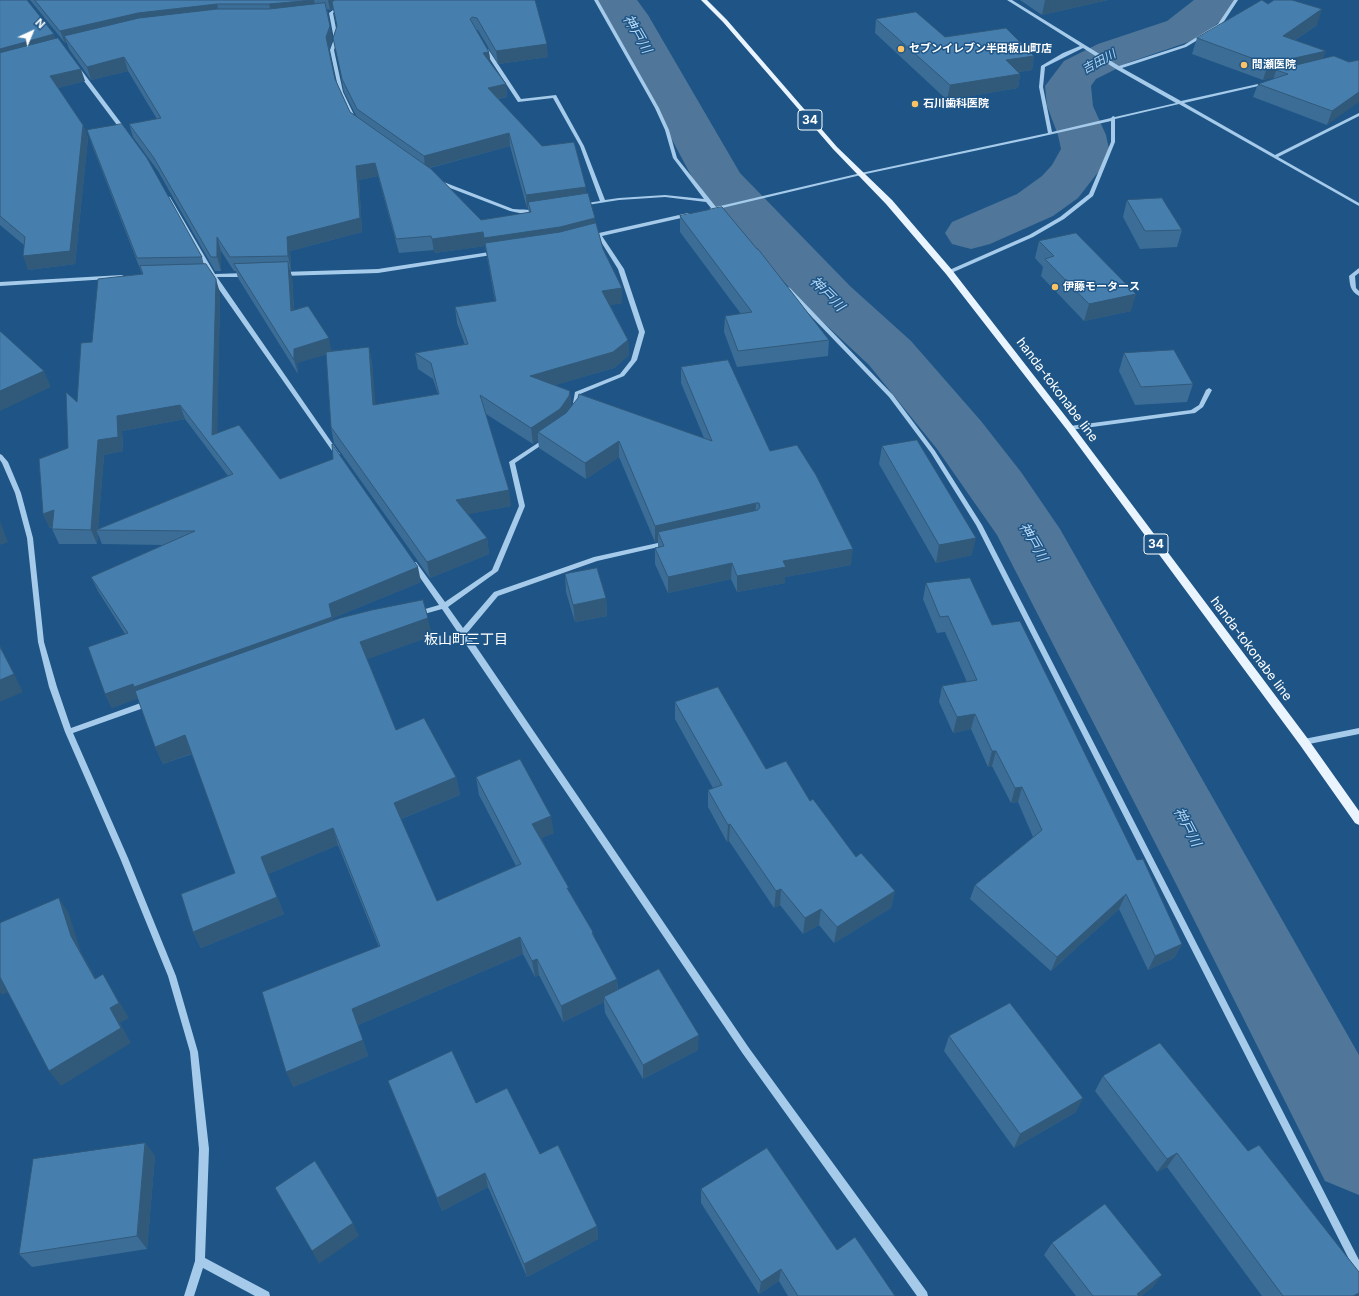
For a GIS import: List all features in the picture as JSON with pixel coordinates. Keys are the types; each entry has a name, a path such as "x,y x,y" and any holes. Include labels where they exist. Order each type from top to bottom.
{"main road":[{"name":"handa-tokonabe line","path":"704,0 725,21 835,148 889,202 949,272 1070,428 1304,742 1359,820"}],"street":[{"path":"324,13 331,13 350,0"},
{"path":"596,0 657,108 667,130 676,158 708,201 726,220"},
{"path":"1009,0 1118,68 1359,206"},
{"path":"1118,68 1185,46 1220,24 1236,0"},
{"path":"331,13 336,39 332,50 341,92 356,124"},
{"path":"481,43 520,101 554,96 582,146 603,202"},
{"path":"1050,133 1041,87 1043,66 1083,46"},
{"path":"72,61 127,135"},
{"path":"715,209 860,174 1050,133 1178,102 1270,82"},
{"path":"1274,157 1359,114"},
{"path":"949,272 1031,236 1062,218 1091,195 1113,142 1113,118"},
{"path":"435,180 512,210 522,212 540,211"},
{"path":"166,193 210,276 343,462"},
{"path":"580,205 619,199 665,196 708,201"},
{"path":"584,238 692,214"},
{"path":"571,418 575,413 577,393 622,375 634,360 642,332 622,269 599,235"},
{"path":"272,274 378,271 500,253"},
{"path":"1359,270 1352,276 1353,288 1359,294"},
{"path":"210,276 249,275"},
{"path":"0,284 132,277"},
{"path":"784,285 891,396 933,452 979,525 1359,1270"},
{"path":"1070,428 1193,412 1201,406 1208,390"},
{"path":"410,616 444,606 495,571 522,506 512,462 551,436"},
{"path":"2,460 18,493 30,538 41,642 53,687 69,732 124,858 172,976 194,1052 204,1149 200,1261 189,1296"},
{"path":"463,633 496,594 596,559 672,542"},
{"path":"407,554 463,633 746,1051 923,1296"},
{"path":"69,732 158,700"},
{"path":"1304,742 1359,731"},
{"path":"200,1261 265,1296"}],"building":[{"path":"0,0 27,0 54,34 0,49"},
{"path":"35,0 314,0 269,4 217,4 138,13 60,31"},
{"path":"335,0 535,0 547,44 496,51 477,18 472,17 470,19 489,52 483,53 506,84 488,88 542,146 574,142 586,187 526,195 509,133 424,156 357,109 342,79 333,38 337,26 332,2"},
{"path":"1262,0 1268,4 1274,0 1292,0 1322,9 1283,36 1326,51 1268,64 1197,38"},
{"path":"325,3 330,26 326,37 335,79 350,112 431,169 481,220 531,212 528,202 588,193 595,218 560,227 484,238 483,232 432,239 431,236 396,239 375,163 356,166 360,218 287,237 288,256 230,257 217,237 217,257 211,257 154,158 129,124 161,118 124,57 87,67 64,36 139,18 217,9 269,9"},
{"path":"916,12 945,37 1006,28 1034,56 1006,60 1020,74 950,85 876,19"},
{"path":"58,38 81,69 50,76 83,125 70,251 23,256 25,237 0,216 0,53"},
{"path":"1334,56 1349,62 1359,60 1359,92 1332,111 1258,84 1288,74 1276,70"},
{"path":"122,124 147,158 202,257 137,258 87,130"},
{"path":"1162,198 1182,230 1145,231 1127,200"},
{"path":"722,207 758,249 829,340 738,351 725,316 752,312 680,216"},
{"path":"596,223 603,249 622,288 602,291 628,340 613,352 530,376 570,391 569,396 560,409 531,428 480,395 509,490 456,500 487,538 427,562 331,427 326,352 369,347 373,405 439,394 431,363 415,353 468,344 455,307 496,301 485,243 560,232"},
{"path":"1076,233 1136,294 1089,304 1045,259 1054,256 1039,241"},
{"path":"288,262 291,311 308,306 329,338 294,349 294,360 234,264"},
{"path":"206,264 216,279 212,435 239,425 280,479 333,459 332,444 418,567 329,604 332,617 134,687 133,684 105,694 88,647 128,633 91,577 195,531 96,530 233,474 180,405 117,416 118,437 98,440 91,530 52,529 54,510 43,514 39,459 68,448 66,392 77,402 81,343 92,342 98,279 143,274 140,266"},
{"path":"0,331 44,371 0,391"},
{"path":"1174,350 1193,384 1141,387 1124,353"},
{"path":"728,360 770,451 797,445 816,475 853,549 783,561 786,567 737,576 732,563 668,577 655,548 664,546 658,532 758,510 760,507 759,503 655,526 619,441 585,463 538,432 566,413 578,398 579,394 712,441 681,367"},
{"path":"917,440 976,538 939,545 882,446"},
{"path":"597,568 606,598 573,605 565,574"},
{"path":"970,578 992,625 1020,621 1137,860 1143,859 1182,944 1155,956 1126,894 1057,957 975,885 1042,830 1022,787 1015,788 996,751 992,751 975,714 957,717 942,686 977,680 948,616 940,617 926,583"},
{"path":"423,600 428,618 360,642 396,730 424,718 456,777 394,803 437,901 521,864 476,777 520,759 551,816 532,824 569,888 567,888 593,932 592,933 617,979 561,1006 537,959 532,961 520,937 352,1009 363,1040 286,1072 262,992 380,946 333,828 261,857 277,897 193,932 181,894 235,873 185,735 155,747 135,691 340,618"},
{"path":"0,647 14,674 0,680"},
{"path":"718,687 766,769 786,761 810,801 813,799 856,857 861,853 895,891 837,927 821,909 805,918 781,889 776,891 730,824 728,825 708,790 722,785 675,702"},
{"path":"59,898 71,936 95,979 103,974 119,1003 110,1008 121,1028 49,1071 0,977 0,923"},
{"path":"659,969 699,1035 643,1065 604,997"},
{"path":"1010,1003 1083,1098 1020,1134 949,1036"},
{"path":"1160,1043 1248,1151 1259,1145 1359,1272 1359,1293 1353,1296 1283,1296 1177,1153 1167,1159 1103,1076"},
{"path":"452,1051 476,1103 507,1088 540,1154 558,1145 597,1226 524,1264 485,1173 437,1198 388,1081"},
{"path":"145,1143 137,1236 19,1254 33,1159"},
{"path":"767,1148 837,1250 855,1237 895,1296 798,1296 781,1269 761,1282 701,1189"},
{"path":"315,1161 353,1223 312,1251 275,1188"},
{"path":"1105,1204 1162,1275 1137,1294 1139,1296 1093,1296 1052,1243"}],"waterway":[{"name":"神戸川","path":"616,0 627,15 719,181 830,298 890,353 959,435 1027,529 1359,1148"},
{"name":"吉田川","path":"971,233 1035,205 1060,187 1074,171 1085,149 1082,135 1070,106 1068,86 1080,70 1114,53 1182,30 1207,11 1215,0"}],"place":[{"name":"セブンイレブン半田板山町店","path":"901,49"},
{"name":"間瀬医院","path":"1244,65"},
{"name":"石川歯科医院","path":"915,104"},
{"name":"伊藤モータース","path":"1055,287"}],"district":[{"name":"板山町三丁目","path":"466,640"}]}
